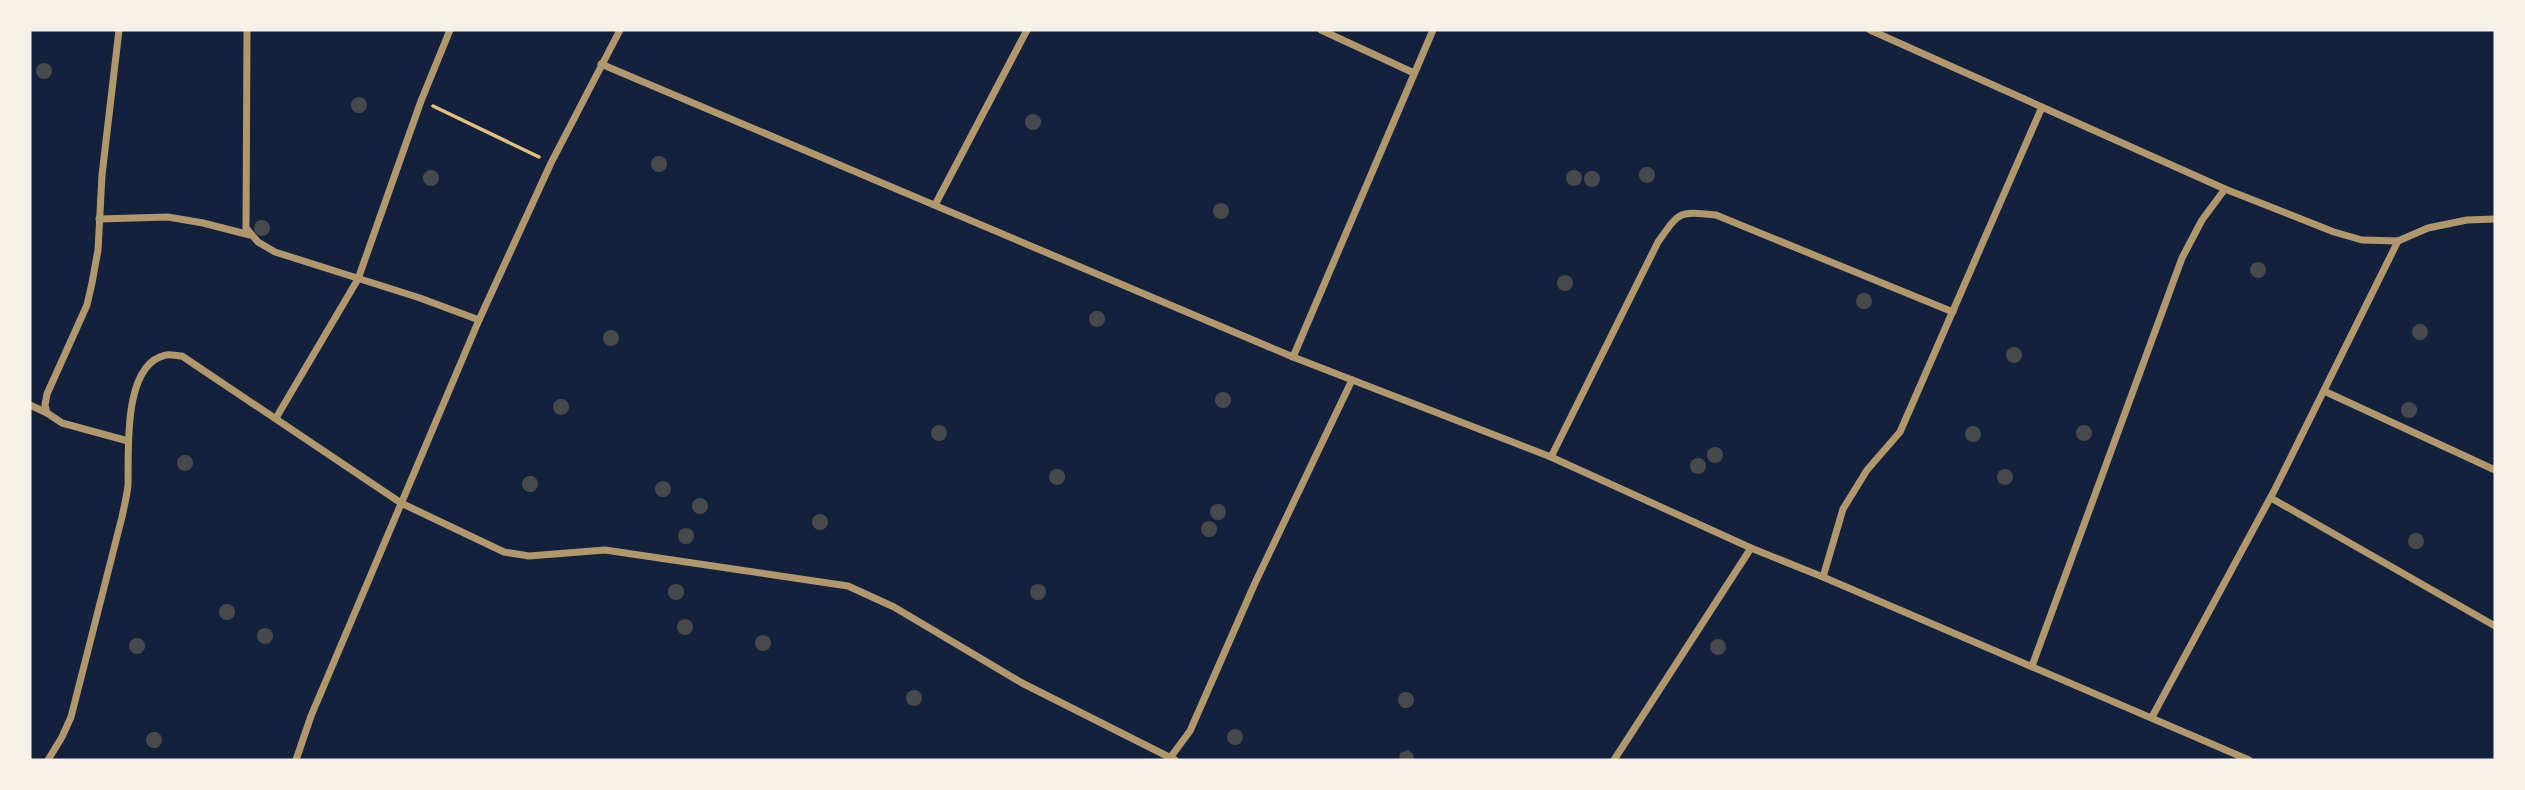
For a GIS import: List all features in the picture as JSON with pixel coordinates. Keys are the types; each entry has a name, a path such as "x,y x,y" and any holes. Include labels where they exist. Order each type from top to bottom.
{"street":[{"path":"47,413 47,394 87,305 98,250 102,175 119,30"},
{"path":"247,30 246,228 251,236"},
{"path":"276,418 358,279 421,101 450,30"},
{"path":"296,760 311,716 479,320 551,163 620,30"},
{"path":"935,205 1027,30"},
{"path":"1321,30 1414,74"},
{"path":"1293,357 1433,30"},
{"path":"1870,30 2225,189 2334,232 2362,240 2398,241 2428,228 2467,220 2495,219"},
{"path":"601,64 1293,357 1551,457 1751,548 2249,760"},
{"path":"1823,577 1843,509 1867,470 1900,432 2042,107"},
{"path":"2032,666 2182,258 2202,220 2225,189"},
{"path":"1551,457 1658,242 1673,220 1686,212 1716,215 1954,312"},
{"path":"99,219 168,217 251,236 275,252 479,320"},
{"path":"2152,718 2271,498 2398,241"},
{"path":"48,760 71,717 122,517 128,489 128,441 133,397 138,381 150,364 165,355 183,356 401,503 504,552 529,556 605,550 848,586 894,607 1022,683 1173,759 1190,731 1255,583 1352,380"},
{"path":"2324,391 2495,470"},
{"path":"30,405 62,423 128,441"},
{"path":"2271,498 2495,626"},
{"path":"1614,760 1751,548"}],"path":[{"path":"421,101 551,163"}],"building":[{"path":"44,63 52,71 44,79 36,71"},
{"path":"359,97 367,105 359,113 351,105"},
{"path":"1033,114 1041,122 1033,130 1025,122"},
{"path":"659,156 667,164 659,172 651,164"},
{"path":"1647,167 1655,175 1647,183 1639,175"},
{"path":"431,170 439,178 431,186 423,178"},
{"path":"1574,170 1582,178 1574,186 1566,178"},
{"path":"1592,171 1600,179 1592,187 1584,179"},
{"path":"1221,203 1229,211 1221,219 1213,211"},
{"path":"262,220 270,228 262,236 254,228"},
{"path":"2258,262 2266,270 2258,278 2250,270"},
{"path":"1565,275 1573,283 1565,291 1557,283"},
{"path":"1864,293 1872,301 1864,309 1856,301"},
{"path":"1097,311 1105,319 1097,327 1089,319"},
{"path":"2420,324 2428,332 2420,340 2412,332"},
{"path":"611,330 619,338 611,346 603,338"},
{"path":"2014,347 2022,355 2014,363 2006,355"},
{"path":"1223,392 1231,400 1223,408 1215,400"},
{"path":"561,399 569,407 561,415 553,407"},
{"path":"2409,402 2417,410 2409,418 2401,410"},
{"path":"939,425 947,433 939,441 931,433"},
{"path":"2084,425 2092,433 2084,441 2076,433"},
{"path":"1973,426 1981,434 1973,442 1965,434"},
{"path":"1715,447 1723,455 1715,463 1707,455"},
{"path":"185,455 193,463 185,471 177,463"},
{"path":"1698,458 1706,466 1698,474 1690,466"},
{"path":"1057,469 1065,477 1057,485 1049,477"},
{"path":"2005,469 2013,477 2005,485 1997,477"},
{"path":"530,476 538,484 530,492 522,484"},
{"path":"663,481 671,489 663,497 655,489"},
{"path":"700,498 708,506 700,514 692,506"},
{"path":"1218,504 1226,512 1218,520 1210,512"},
{"path":"820,514 828,522 820,530 812,522"},
{"path":"1209,521 1217,529 1209,537 1201,529"},
{"path":"686,528 694,536 686,544 678,536"},
{"path":"2416,533 2424,541 2416,549 2408,541"},
{"path":"676,584 684,592 676,600 668,592"},
{"path":"1038,584 1046,592 1038,600 1030,592"},
{"path":"227,604 235,612 227,620 219,612"},
{"path":"685,619 693,627 685,635 677,627"},
{"path":"265,628 273,636 265,644 257,636"},
{"path":"763,635 771,643 763,651 755,643"},
{"path":"137,638 145,646 137,654 129,646"},
{"path":"1718,639 1726,647 1718,655 1710,647"},
{"path":"914,690 922,698 914,706 906,698"},
{"path":"1406,692 1414,700 1406,708 1398,700"},
{"path":"1235,729 1243,737 1235,745 1227,737"},
{"path":"154,732 162,740 154,748 146,740"},
{"path":"1408,750 1413,754 1414,760 1399,760 1400,753"}]}
